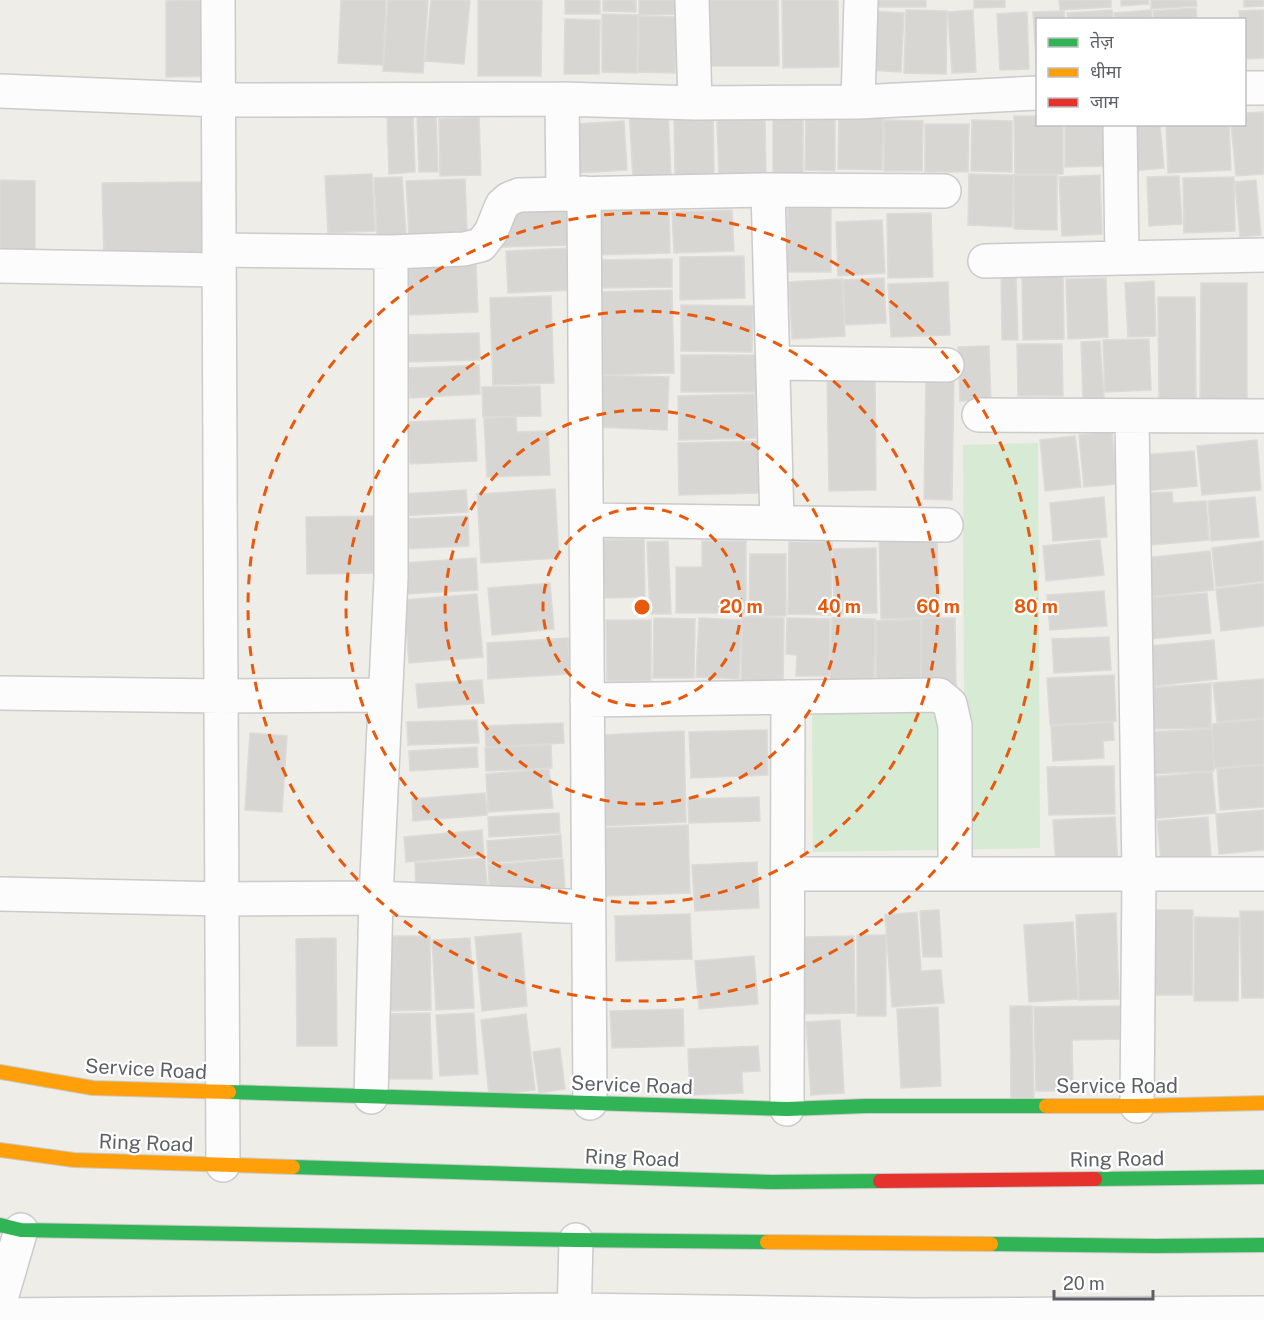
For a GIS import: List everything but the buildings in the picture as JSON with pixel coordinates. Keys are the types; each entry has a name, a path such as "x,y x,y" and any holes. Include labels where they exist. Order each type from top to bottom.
{"main road":[{"name":"Service Road","path":"0,1072 93,1088 787,1109 866,1106 1137,1106 1264,1103"},
{"name":"Ring Road","path":"0,1150 74,1160 772,1182 1264,1177"},
{"path":"10,1228 576,1240 1131,1246 1264,1245"}],"street":[{"path":"218,0 223,1165"},
{"path":"692,0 695,103"},
{"path":"858,102 861,0"},
{"path":"1246,88 1264,88"},
{"path":"0,91 219,100 562,99 695,103 858,102 1036,93"},
{"path":"562,99 574,193 586,520 590,1103"},
{"path":"1119,126 1122,258"},
{"path":"768,190 777,522"},
{"path":"0,266 219,260 464,249 481,245 491,232 502,205 519,195 768,190 944,191"},
{"path":"371,1097 376,898 391,578 391,252"},
{"path":"985,261 1264,255"},
{"path":"773,363 947,365"},
{"path":"979,415 1264,416"},
{"path":"1132,417 1139,874 1137,1106"},
{"path":"586,520 946,525"},
{"path":"0,693 221,696 385,695"},
{"path":"587,700 939,695 950,704 955,726 956,874"},
{"path":"787,1109 788,698"},
{"path":"788,874 1264,874"},
{"path":"0,894 222,899 376,898 588,907"},
{"path":"0,1302 10,1228"},
{"path":"574,1315 576,1240"},
{"path":"0,1315 574,1315 916,1318 1264,1313"}],"green space":[{"path":"1038,443 1040,848 813,852 812,712 964,711 963,445"}],"traffic: fast":[{"path":"229,1092 787,1109 866,1106 1046,1106"},
{"path":"293,1167 772,1182 880,1181"},
{"path":"1095,1179 1264,1177"},
{"path":"0,1225 21,1230 767,1242"},
{"path":"991,1244 1264,1245"}],"traffic: slow":[{"path":"0,1072 93,1088 229,1092"},
{"path":"1046,1106 1264,1103"},
{"path":"0,1150 74,1160 293,1167"},
{"path":"767,1242 991,1244"}],"traffic: jam":[{"path":"880,1181 1095,1179"}]}
